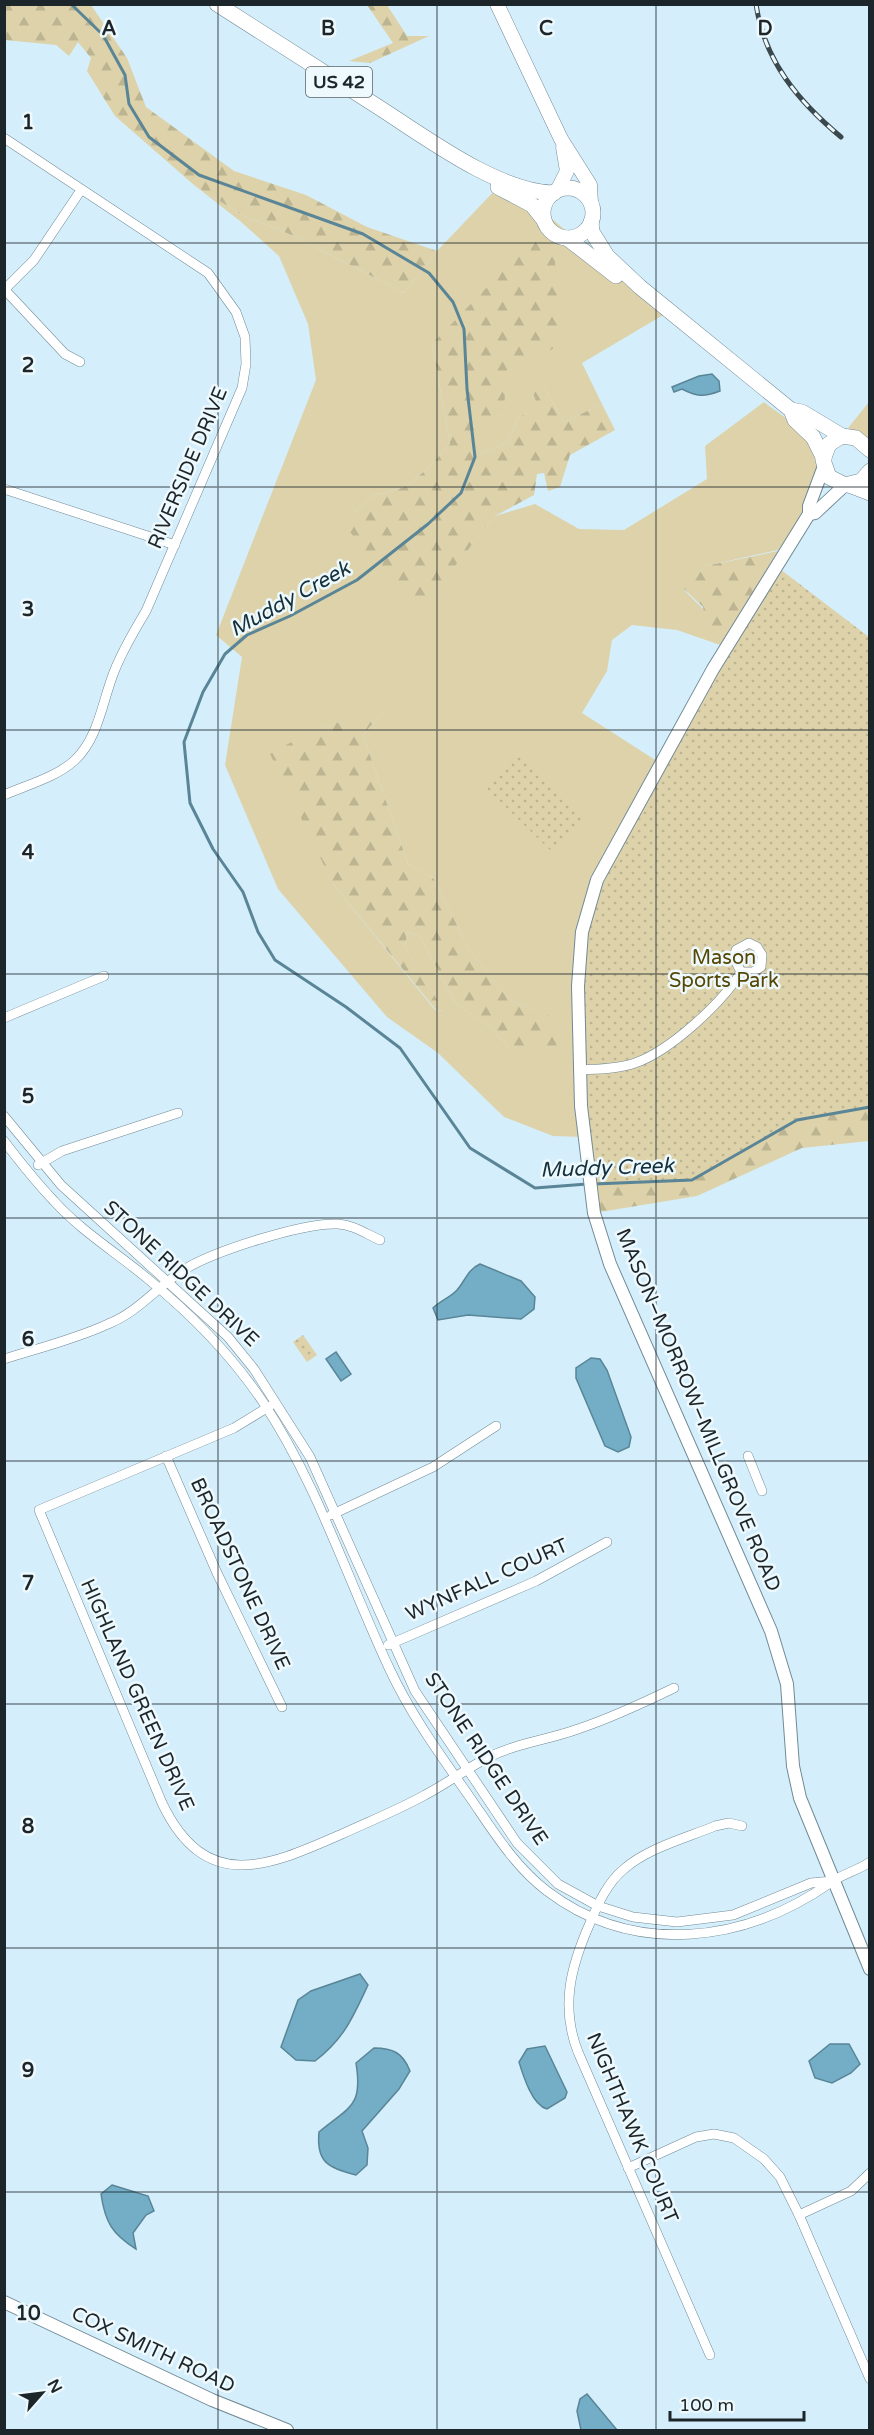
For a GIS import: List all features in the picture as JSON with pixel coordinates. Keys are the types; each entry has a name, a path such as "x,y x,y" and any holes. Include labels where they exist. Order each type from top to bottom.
{"main road":[{"name":"US 42","path":"217,4 461,159 537,193 556,192"},
{"path":"497,4 561,139 590,185 592,232 607,256 640,287 791,410 802,412 842,436 856,438 870,450"},
{"path":"561,139 567,171 564,182 543,209 544,220 550,231 567,238 622,280 640,287"},
{"name":"US 42","path":"461,159 464,166 488,182 532,205 544,220"},
{"path":"556,192 573,189 586,196 591,204"},
{"path":"567,238 582,234 591,222"},
{"path":"791,410 795,420 813,437 829,477 870,493"},
{"path":"824,462 830,444 842,436"},
{"path":"847,485 861,481 870,471"}],"street":[{"name":"RIVERSIDE DRIVE","path":"4,138 208,273 236,312 245,337 246,364 242,388 146,611 125,645 113,673 96,728 87,746 74,761 64,767 4,795"},
{"path":"80,362 65,354 5,290 34,260 81,190"},
{"name":"MASON–MORROW–MILLGROVE ROAD","path":"824,462 809,506 809,514 726,647 597,880 588,906 579,952 580,1070 586,1166 594,1213 610,1264 771,1631 787,1684 795,1780 804,1811 870,1969"},
{"name":"MASON–MORROW–MILLGROVE ROAD","path":"809,514 816,513 847,485"},
{"path":"4,489 175,545"},
{"path":"580,1070 627,1066 658,1052 729,992 741,972"},
{"path":"4,1018 104,976"},
{"path":"30,1172 41,1162 87,1142 178,1113"},
{"name":"STONE RIDGE DRIVE","path":"4,1116 41,1162 109,1231 169,1282 228,1337 276,1401 310,1457 416,1691 467,1770 530,1857 558,1884 598,1906 633,1917 656,1921 703,1921 733,1915 811,1883 832,1881"},
{"name":"STONE RIDGE DRIVE","path":"4,1141 55,1203 107,1249 161,1290 222,1351 267,1409 295,1458 324,1518 403,1695 455,1777 524,1869 562,1901 593,1917 654,1934 707,1934 765,1917 815,1895 832,1881"},
{"path":"4,1359 108,1324 161,1290 203,1258 312,1225 353,1226 380,1240"},
{"name":"HIGHLAND GREEN DRIVE","path":"276,1401 267,1409 234,1428 39,1510 162,1803 185,1840 195,1849 223,1863 270,1864 396,1810 489,1757 531,1740 576,1730 674,1688"},
{"path":"324,1518 434,1467 496,1426"},
{"name":"BROADSTONE DRIVE","path":"166,1456 217,1573 282,1707"},
{"path":"748,1456 762,1491"},
{"name":"WYNFALL COURT","path":"381,1648 536,1581 607,1542"},
{"name":"NIGHTHAWK COURT","path":"710,2355 578,2052 569,2023 569,1990 575,1959 598,1906 614,1879 634,1861 716,1826 729,1823 742,1826"},
{"path":"832,1881 870,1862"},
{"path":"628,2168 696,2138 714,2134 734,2138 770,2165 780,2177 798,2215 870,2379"},
{"path":"798,2215 852,2191 870,2173"},
{"name":"COX SMITH ROAD","path":"4,2302 212,2400 287,2430"}],"green space":[{"path":"4,5 91,5 127,58 146,107 234,171 306,195 367,227 437,251 404,293 294,236 242,215 194,185 115,116 87,71 91,58 78,42 69,56 56,45 5,40"},
{"path":"367,5 387,5 407,36 429,36 370,63 349,61 393,43"},
{"path":"194,185 242,215 294,236 404,293 437,251 499,186 548,215 583,246 670,311 582,363 602,404 564,422 544,387 539,410 518,417 509,441 475,457 472,430 504,413 432,344 450,444 427,469 405,487 373,496 355,512 415,615 495,516 535,504 579,529 624,530 707,479 705,446 764,402 790,421 803,434 812,449 816,464 812,495 797,524 778,550 705,566 684,590 731,637 726,647 677,630 632,625 612,640 607,671 582,713 660,763 583,1137 553,1136 504,1117 438,1053 387,1017 278,889 225,765 242,657 216,635 316,380 308,324 279,256 240,221","holes":["384,710 363,735 408,864 434,879 471,953 513,1002 551,1017 510,1049 490,1027 455,1003 420,936 407,932 405,947 443,1011 435,1010 333,884 315,729"]},
{"path":"552,220 561,345 506,371 504,413 472,431 475,457 509,441 518,417 539,409 533,393 544,387 564,422 602,404 615,430 570,455 560,487 548,491 544,473 537,474 534,495 495,516 415,616 347,528 355,512 373,496 405,487 427,469 450,444 432,344"},
{"path":"869,402 869,440 848,428"},
{"path":"778,551 776,566 731,637 706,628 703,607 684,589 705,566"},
{"name":"Mason Sports Park","path":"776,566 869,637 869,1107 797,1120 692,1180 589,1184 578,1026 588,906"},
{"path":"385,709 363,735 408,864 434,879 471,953 513,1002 552,1017 558,1054 510,1049 490,1027 455,1003 420,936 407,932 405,947 444,1011 436,1010 333,884 270,754 315,729"},
{"path":"516,754 584,818 552,852 485,787"},
{"path":"869,1087 869,1141 802,1148 697,1196 594,1213 589,1184"},
{"path":"303,1335 317,1355 307,1362 293,1342"}],"water":[{"path":"712,374 719,381 720,391 701,395 682,389 674,392 672,387 699,376"},
{"path":"480,1264 521,1281 535,1297 534,1309 521,1319 468,1315 438,1320 433,1308 455,1292 469,1272"},
{"path":"336,1352 351,1374 341,1381 326,1359"},
{"path":"591,1358 600,1359 607,1370 631,1437 629,1447 618,1452 605,1446 576,1378 576,1368"},
{"path":"360,1974 368,1985 347,2027 325,2053 315,2061 296,2060 281,2047 298,2000 311,1991"},
{"path":"830,2044 849,2044 860,2064 851,2073 832,2083 815,2078 809,2061"},
{"path":"545,2046 567,2092 565,2098 547,2109 533,2096 519,2062 527,2049"},
{"path":"374,2048 387,2049 401,2056 410,2071 399,2089 362,2131 368,2148 367,2165 356,2175 338,2170 326,2162 320,2150 319,2132 352,2104 358,2089 356,2063"},
{"path":"112,2185 148,2196 154,2211 146,2215 133,2233 136,2249 115,2232 105,2212 101,2194"},
{"path":"587,2394 617,2430 581,2430 577,2411 580,2399"}],"waterway":[{"name":"Muddy Creek","path":"71,4 103,35 125,75 129,104 149,137 199,175 363,234 429,273 453,302 464,329 467,389 475,457 461,493 428,524 357,580 290,616 247,635 225,654 203,692 184,742 190,803 213,849 243,892 258,932 275,960 346,1007 400,1048 470,1148 535,1188 587,1184"},
{"name":"Muddy Creek","path":"594,1184 692,1180 797,1120 870,1107"}],"railway":[{"path":"756,4 760,25 775,62 798,95 841,137"}]}
